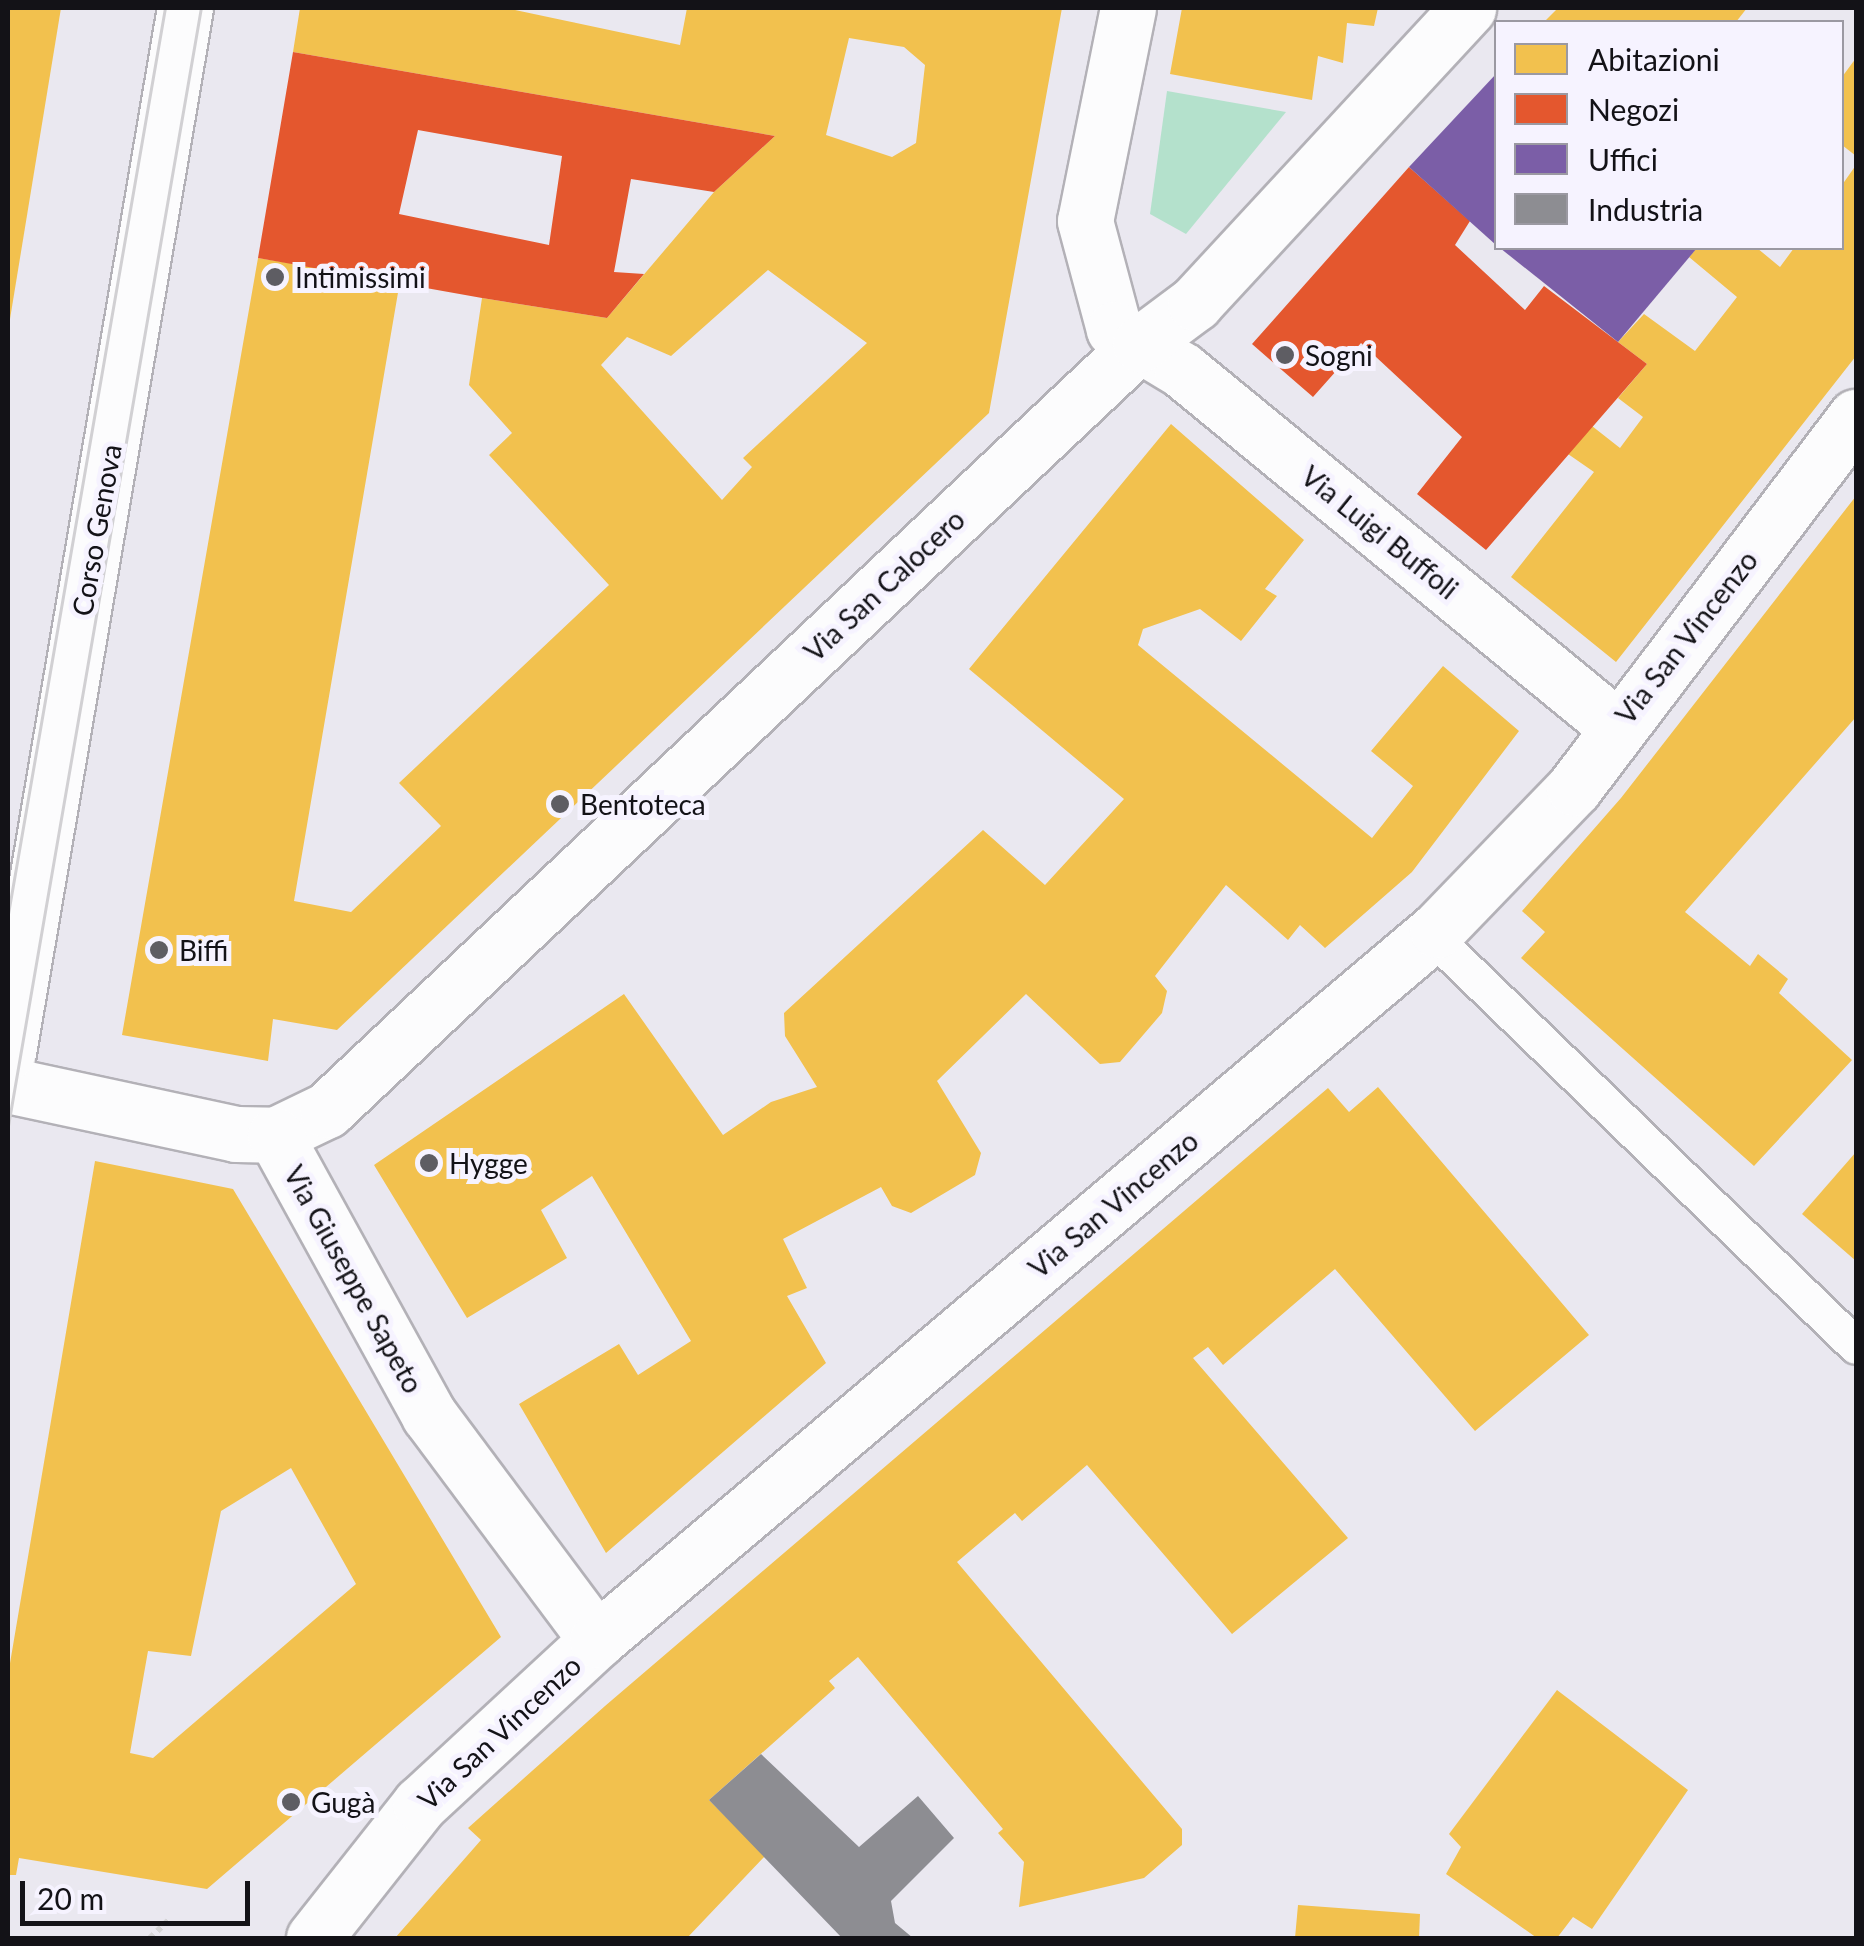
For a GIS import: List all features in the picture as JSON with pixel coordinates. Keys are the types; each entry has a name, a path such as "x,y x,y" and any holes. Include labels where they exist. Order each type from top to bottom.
{"street":[{"name":"Corso Genova","path":"8,1052 185,8"},
{"name":"Via Luigi Buffoli","path":"1128,8 1086,221 1114,329 1223,402 1617,726"},
{"name":"Via San Calocero","path":"275,1135 327,1110 1140,344 1195,303 1468,8"},
{"name":"Via San Vincenzo","path":"314,1938 420,1804 597,1640 1431,935 1574,788 1617,726 1856,417"},
{"name":"Via Giuseppe Sapeto","path":"8,1085 236,1134 275,1135 429,1415 597,1640"}],"lane":[{"path":"1431,935 1856,1346"}],"path":[{"path":"150,1938 170,1919"}],"green space":[{"path":"1167,91 1286,112 1186,234 1150,214"}],"building: Abitazioni":[{"path":"8,8 61,8 10,319 8,319"},
{"path":"300,8 506,8 680,45 687,8 1062,8 989,413 337,1030 273,1019 268,1061 122,1035 258,258 400,281 294,901 351,912 441,826 399,783 609,585 489,455 512,433 469,385 482,298 607,318 714,192 775,136 293,52","holes":["849,38 904,47 925,65 916,143 892,157 826,135","768,270 867,343 743,458 752,467 722,500 601,365 627,337 671,356"]},
{"path":"1182,8 1378,8 1374,26 1347,23 1343,63 1318,56 1312,100 1170,74"},
{"path":"1558,8 1747,8 1738,20 1546,20"},
{"path":"1856,58 1856,156 1844,147 1844,74"},
{"path":"1856,165 1856,356 1616,662 1511,577 1594,472 1568,454 1592,426 1620,448 1643,417 1618,398 1647,364 1618,342 1644,314 1695,351 1737,297 1689,257 1695,250 1759,250 1780,267 1793,250 1844,250 1844,182"},
{"path":"1171,424 1304,540 1265,589 1277,596 1241,641 1200,609 1143,629 1138,645 1372,838 1413,786 1371,751 1443,666 1519,731 1412,872 1325,948 1300,925 1288,940 1226,885 1155,976 1167,991 1162,1013 1120,1062 1100,1064 1026,994 937,1081 981,1153 975,1175 911,1213 892,1206 881,1187 783,1239 807,1288 787,1296 826,1363 606,1553 519,1404 619,1344 638,1375 691,1341 592,1176 541,1210 567,1258 467,1318 374,1165 624,994 723,1135 771,1102 817,1087 785,1036 784,1013 983,830 1045,885 1124,799 969,669"},
{"path":"1856,496 1856,717 1685,912 1750,966 1758,954 1788,979 1779,993 1852,1060 1754,1166 1521,958 1545,932 1522,911 1621,798"},
{"path":"1378,1087 1589,1335 1475,1431 1335,1269 1223,1365 1208,1347 1193,1358 1348,1538 1232,1634 1087,1465 1022,1521 1015,1513 957,1562 1182,1829 1182,1845 1144,1878 1019,1907 1024,1862 998,1833 1003,1829 858,1657 829,1681 835,1688 709,1800 765,1856 687,1938 395,1938 481,1840 468,1828 605,1706 1328,1088 1349,1112"},
{"path":"1856,1152 1856,1261 1802,1214"},
{"path":"95,1161 233,1189 501,1637 207,1889 19,1858 16,1875 8,1875 8,1675","holes":["291,1468 356,1584 153,1758 130,1753 148,1651 191,1656 221,1511"]},
{"path":"1557,1690 1688,1790 1592,1929 1573,1917 1557,1938 1537,1938 1446,1874 1461,1847 1449,1834"},
{"path":"1298,1905 1420,1914 1419,1938 1295,1938"}],"building: Negozi":[{"path":"293,52 775,136 714,192 631,179 614,272 644,274 607,318 258,258","holes":["418,130 562,156 549,245 399,214"]},
{"path":"1409,167 1470,221 1455,245 1525,310 1544,286 1647,364 1486,550 1417,494 1462,437 1361,343 1313,397 1252,344"}],"building: Uffici":[{"path":"1494,76 1494,243 1409,167"},
{"path":"1503,250 1695,250 1618,342"}],"building: Industria":[{"path":"761,1754 859,1847 918,1796 954,1838 891,1901 895,1923 913,1938 842,1938 709,1800"}],"tram line":[{"path":"8,914 165,8"},
{"path":"8,1126 201,8"}],"place":[{"name":"Intimissimi","path":"275,277"},
{"name":"Sogni","path":"1285,355"},
{"name":"Bentoteca","path":"560,804"},
{"name":"Biffi","path":"159,950"},
{"name":"Hygge","path":"429,1163"},
{"name":"Gugà","path":"291,1802"}]}
